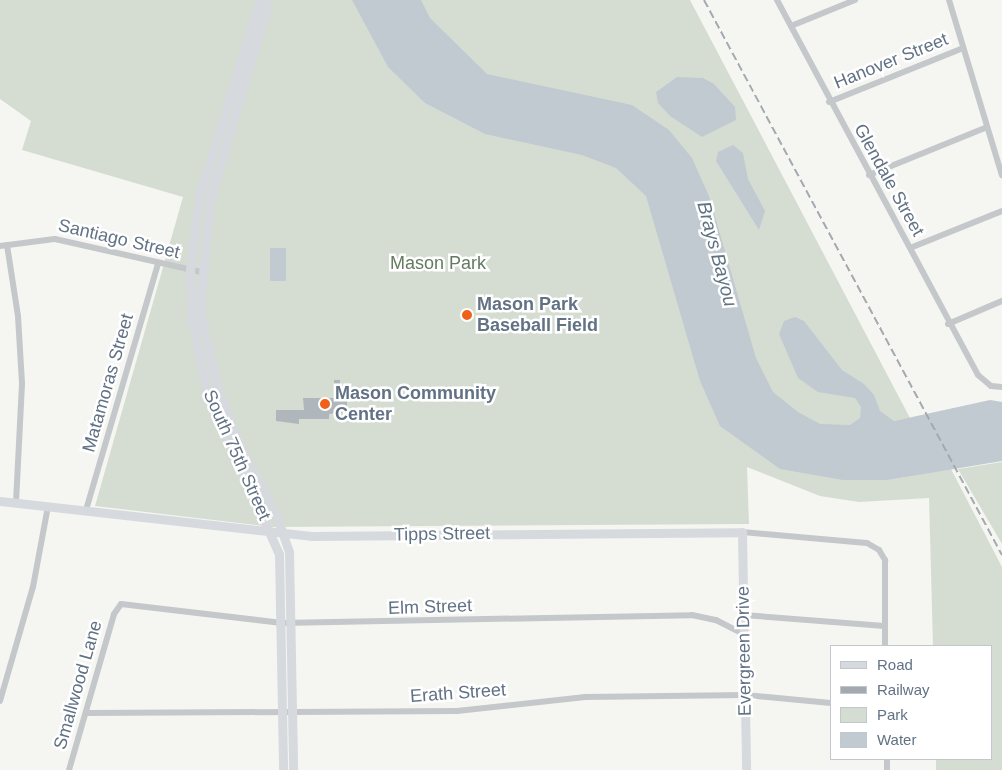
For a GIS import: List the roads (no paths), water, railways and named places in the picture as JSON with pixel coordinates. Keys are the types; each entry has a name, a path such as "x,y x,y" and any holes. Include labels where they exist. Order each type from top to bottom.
{"main road":[{"name":"South 75th Street","path":"260,0 199,197 190,270 192,323 208,396 271,532 282,568 281,712 283,770"},
{"name":"South 75th Street","path":"269,0 210,199 201,272 202,322 219,392 241,448 283,533 292,568 291,712 293,770"},
{"path":"208,396 219,392"},
{"name":"Tipps Street","path":"0,501 283,533 742,532"},
{"name":"Evergreen Drive","path":"742,532 746,770"}],"street":[{"name":"Glendale Street","path":"777,0 829,102 910,248 948,324 976,373 991,386 1002,387"},
{"path":"790,26 855,0"},
{"path":"949,0 1002,175"},
{"name":"Hanover Street","path":"829,102 963,48"},
{"path":"869,175 987,127"},
{"path":"910,248 1002,211"},
{"name":"Santiago Street","path":"3,246 55,239 158,264 201,272"},
{"path":"3,246 18,316 22,384 16,503"},
{"name":"Matamoras Street","path":"86,510 158,264"},
{"path":"948,324 1002,301"},
{"path":"0,701 33,587 48,506"},
{"name":"Tipps Street","path":"742,532 867,543 881,554 885,560 885,626"},
{"name":"Elm Street","path":"118,609 132,603 282,623 692,615 716,620 744,634"},
{"name":"Smallwood Lane","path":"68,770 118,609"},
{"path":"743,614 885,626 885,645"},
{"name":"Erath Street","path":"87,713 457,711 584,697 745,696 830,704"}],"water":[{"name":"Brays Bayou","path":"352,0 421,0 430,18 487,74 632,105 669,130 692,158 709,196 756,358 773,392 798,412 820,424 850,425 860,418 861,407 855,398 818,392 798,378 779,334 784,321 795,317 804,321 842,370 864,384 874,395 880,411 894,421 990,400 1002,402 1002,461 888,480 843,480 780,469 720,426 700,381 646,196 616,168 582,155 485,134 425,103 388,67"},
{"path":"677,77 703,78 714,84 735,107 736,120 702,137 670,116 658,103 656,92"},
{"path":"733,145 743,153 748,179 765,211 759,230 716,161 718,152"},
{"path":"270,248 286,248 286,281 270,281"}],"railway":[{"path":"704,0 1002,555"}],"place":[{"name":"Mason Park Baseball Field","path":"467,315"},
{"name":"Mason Community Center","path":"325,404"}],"park label":[{"name":"Mason Park","path":"438,263"}]}
